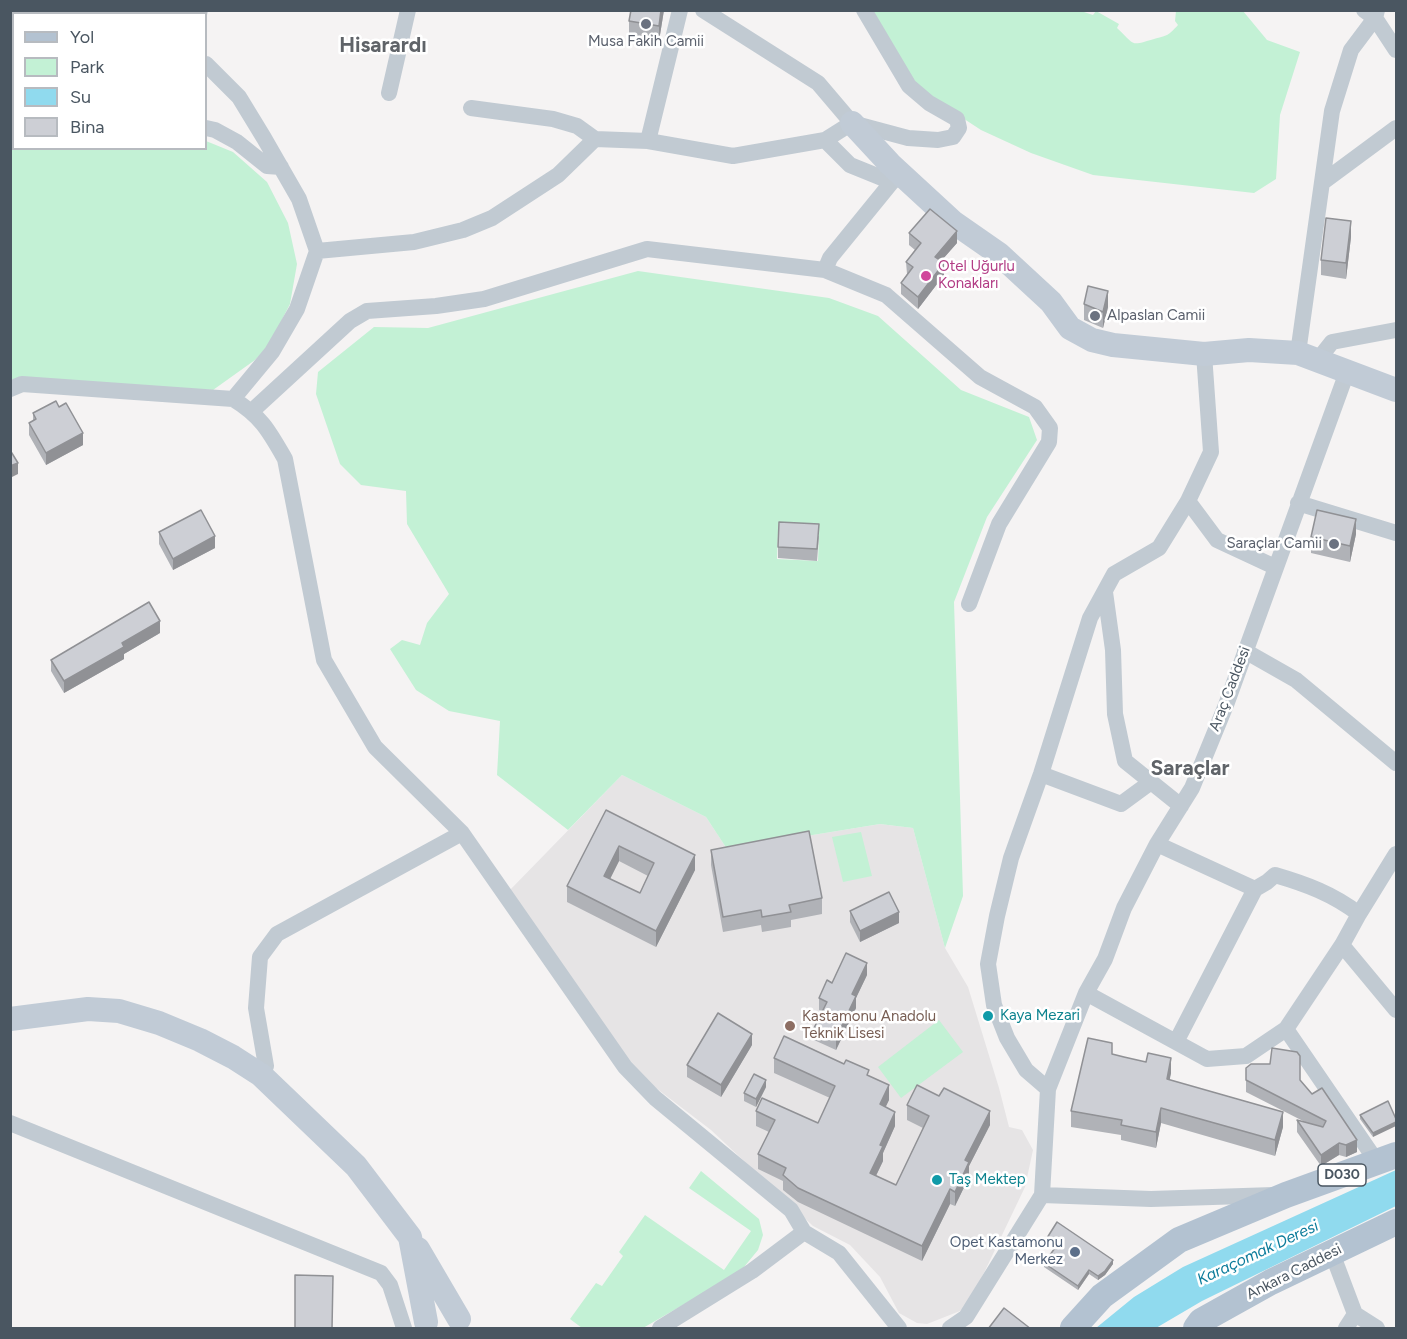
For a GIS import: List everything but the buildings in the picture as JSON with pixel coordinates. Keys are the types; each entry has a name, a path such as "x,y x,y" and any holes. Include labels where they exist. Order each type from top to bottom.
{"main road":[{"path":"852,123 896,177 953,222 999,254 1051,302 1070,328 1092,340 1204,354 1249,350 1308,357 1396,390"},
{"path":"10,1020 88,1009 119,1011 159,1023 200,1040 261,1074 357,1166 410,1237 464,1325"},
{"name":"D030","path":"1287,1195 1387,1159"},
{"path":"1073,1329 1102,1296 1179,1240 1287,1195"},
{"name":"Ankara Caddesi","path":"1196,1326 1271,1282 1396,1222"},
{"path":"410,1237 417,1326 441,1313 454,1315 464,1325"}],"street":[{"path":"389,93 408,10"},
{"path":"648,141 680,10"},
{"path":"703,10 818,83 852,123 908,138 938,140 953,137 959,128 957,120 929,103 909,86 864,10"},
{"path":"1308,357 1323,182 1332,111 1351,50 1372,13 1396,51"},
{"path":"207,65 238,97 281,167 299,199 317,251 297,309 272,352 233,399"},
{"path":"471,108 553,119 577,126 595,139 648,141 733,156 825,140 852,123"},
{"path":"207,128 237,142 267,166 281,167"},
{"path":"1323,182 1396,128"},
{"path":"317,251 414,242 473,226 492,218 558,175 595,139"},
{"path":"825,140 850,165 896,177 830,258 825,270"},
{"path":"252,411 350,321 367,311 436,306 484,299 647,249 825,270 886,295 980,377 1035,407 1050,428 1049,442 999,524 969,604"},
{"path":"1308,357 1332,342 1396,330"},
{"path":"1048,1089 1026,1070 1007,1038 994,1005 988,964 997,916 1011,858 1041,774 1090,618 1114,574 1159,548 1188,501 1211,452 1204,354"},
{"name":"Araç Caddesi","path":"1042,1195 1048,1089 1086,993 1105,959 1124,908 1157,844 1192,788 1245,651 1347,372"},
{"path":"10,389 22,384 233,399 252,411 271,434 285,459 324,660 375,747 462,834 625,1067 655,1098 791,1210 804,1232 839,1253 899,1329"},
{"path":"1188,501 1217,540 1275,567"},
{"path":"1298,503 1396,533"},
{"path":"1105,592 1113,650 1115,714 1125,761 1181,806"},
{"path":"1245,651 1296,680 1396,763"},
{"path":"1041,774 1121,804 1150,782"},
{"path":"261,1074 266,1066 256,1008 260,957 277,934 462,834"},
{"path":"1157,844 1255,889"},
{"path":"1086,993 1207,1059 1246,1056 1286,1029 1342,945 1396,854"},
{"path":"1176,1042 1255,889 1275,875 1314,887 1341,901 1359,914"},
{"path":"1342,945 1396,1010"},
{"path":"1286,1029 1387,1159"},
{"path":"10,1123 381,1273 417,1326"},
{"path":"950,1329 966,1317 1042,1195 1151,1199 1287,1195"},
{"path":"660,1329 752,1270 804,1232"},
{"path":"1332,1253 1355,1314 1377,1329"},
{"path":"1346,1329 1355,1314"}],"shaded area":[{"name":"Kastamonu Anadolu Teknik Lisesi","path":"622,775 706,817 727,849 880,824 913,828 945,948 968,987 1009,1127 1022,1130 1033,1150 1025,1187 971,1300 960,1311 927,1324 917,1323 899,1313 880,1277 850,1245 813,1226 711,1130 626,1065 509,891"}],"green space":[{"path":"1078,10 1093,15 1096,11 1119,24 1117,28 1134,43 1141,43 1170,33 1178,25 1175,21 1176,11 1243,11 1267,40 1300,52 1280,115 1276,179 1254,193 1093,175 1031,153 981,130 923,92 863,11"},
{"path":"10,125 12,126 12,150 207,150 207,141 233,152 267,182 288,223 297,264 290,304 269,345 255,360 213,390 11,379"},
{"path":"638,271 829,298 878,316 961,390 1029,417 1037,440 987,517 954,602 963,896 945,948 913,828 880,824 727,849 706,817 622,775 568,830 497,775 500,721 449,711 416,690 390,649 402,640 420,645 427,623 449,594 407,524 406,491 361,485 340,464 316,394 318,372 374,327 428,328","holes":["778,532 819,536 818,561 777,559"]},
{"path":"861,832 872,876 843,882 832,837"},
{"path":"939,1020 963,1052 901,1098 878,1067"},
{"path":"701,1171 759,1219 763,1235 758,1250 744,1267 721,1283 643,1328 582,1328 570,1319 596,1283 602,1286 623,1256 619,1252 645,1215 724,1270 751,1231 689,1188"}],"water":[{"name":"Karaçomak Deresi","path":"1396,1170 1396,1206 1202,1301 1156,1328 1096,1328 1134,1297 1183,1267"}],"place":[{"name":"Musa Fakih Camii","path":"646,24"},
{"name":"Otel Uğurlu Konakları","path":"926,276"},
{"name":"Alpaslan Camii","path":"1095,316"},
{"name":"Saraçlar Camii","path":"1334,544"},
{"name":"Kaya Mezari","path":"988,1016"},
{"name":"Kastamonu Anadolu Teknik Lisesi","path":"790,1026"},
{"name":"Taş Mektep","path":"937,1180"},
{"name":"Opet Kastamonu Merkez","path":"1075,1252"}],"district":[{"name":"Hisarardı","path":"383,46"},
{"name":"Saraçlar","path":"1190,769"}]}
